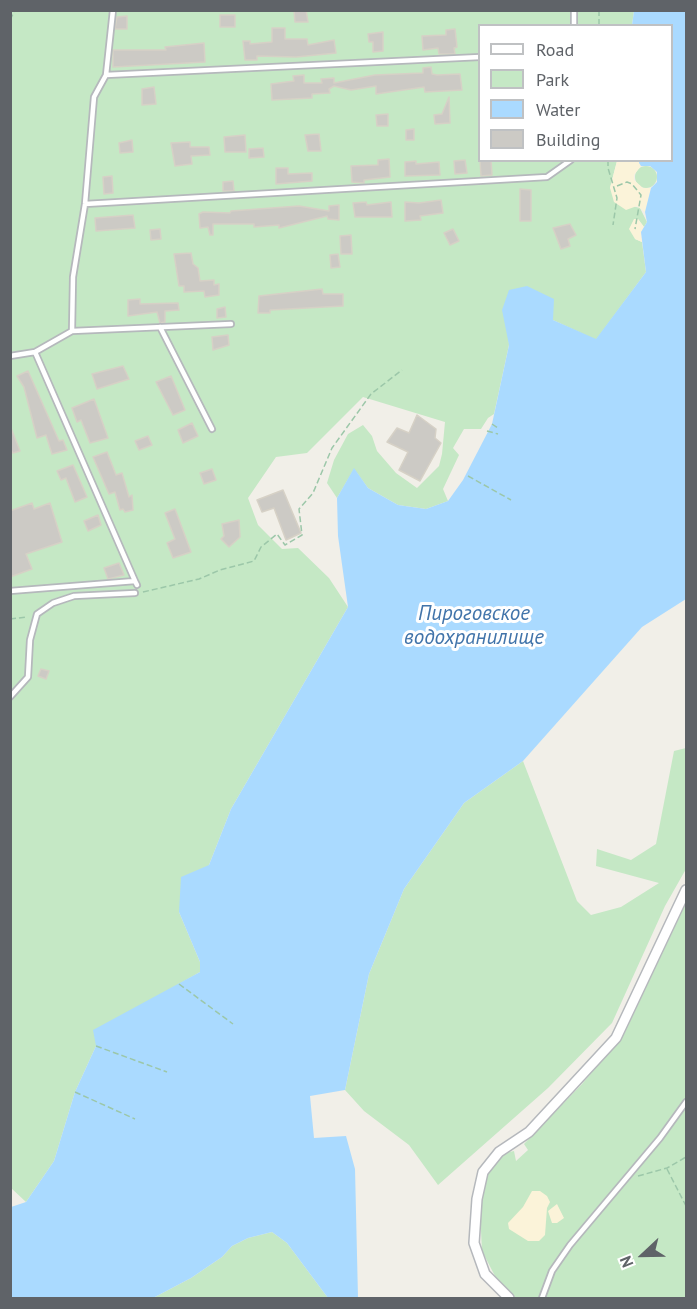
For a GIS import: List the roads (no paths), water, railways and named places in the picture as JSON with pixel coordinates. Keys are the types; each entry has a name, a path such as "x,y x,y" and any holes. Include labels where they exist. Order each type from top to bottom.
{"street":[{"path":"509,1299 485,1274 474,1243 477,1199 483,1172 499,1152 529,1132 616,1038 687,890"}],"lane":[{"path":"72,331 73,277 85,204 94,97 106,75 113,10"},
{"path":"106,75 478,57"},
{"path":"85,204 547,177 569,162"},
{"path":"10,356 35,352 72,331 231,324"},
{"path":"160,327 212,429"},
{"path":"10,591 136,583 35,352"},
{"path":"10,697 28,677 30,640 37,614 53,603 74,596 135,593"},
{"path":"542,1299 552,1271 570,1245 687,1102"}],"water":[{"name":"Пироговское водохранилище","path":"634,11 686,11 686,599 642,627 523,761 464,803 404,889 369,974 345,1090 310,1096 314,1138 346,1136 355,1169 358,1298 328,1298 287,1243 272,1232 248,1238 232,1246 222,1257 191,1278 153,1298 11,1298 11,1207 26,1202 54,1161 75,1092 96,1046 93,1030 200,972 200,962 179,912 181,877 209,865 231,809 348,607 338,536 337,498 354,468 368,488 398,505 426,509 448,501 463,480 492,424 509,345 502,310 509,290 527,286 554,299 553,320 596,339 646,272 641,232 647,222 645,212 651,188 657,182 657,172 650,166 641,166 639,162 673,162 673,24 632,24"}]}
